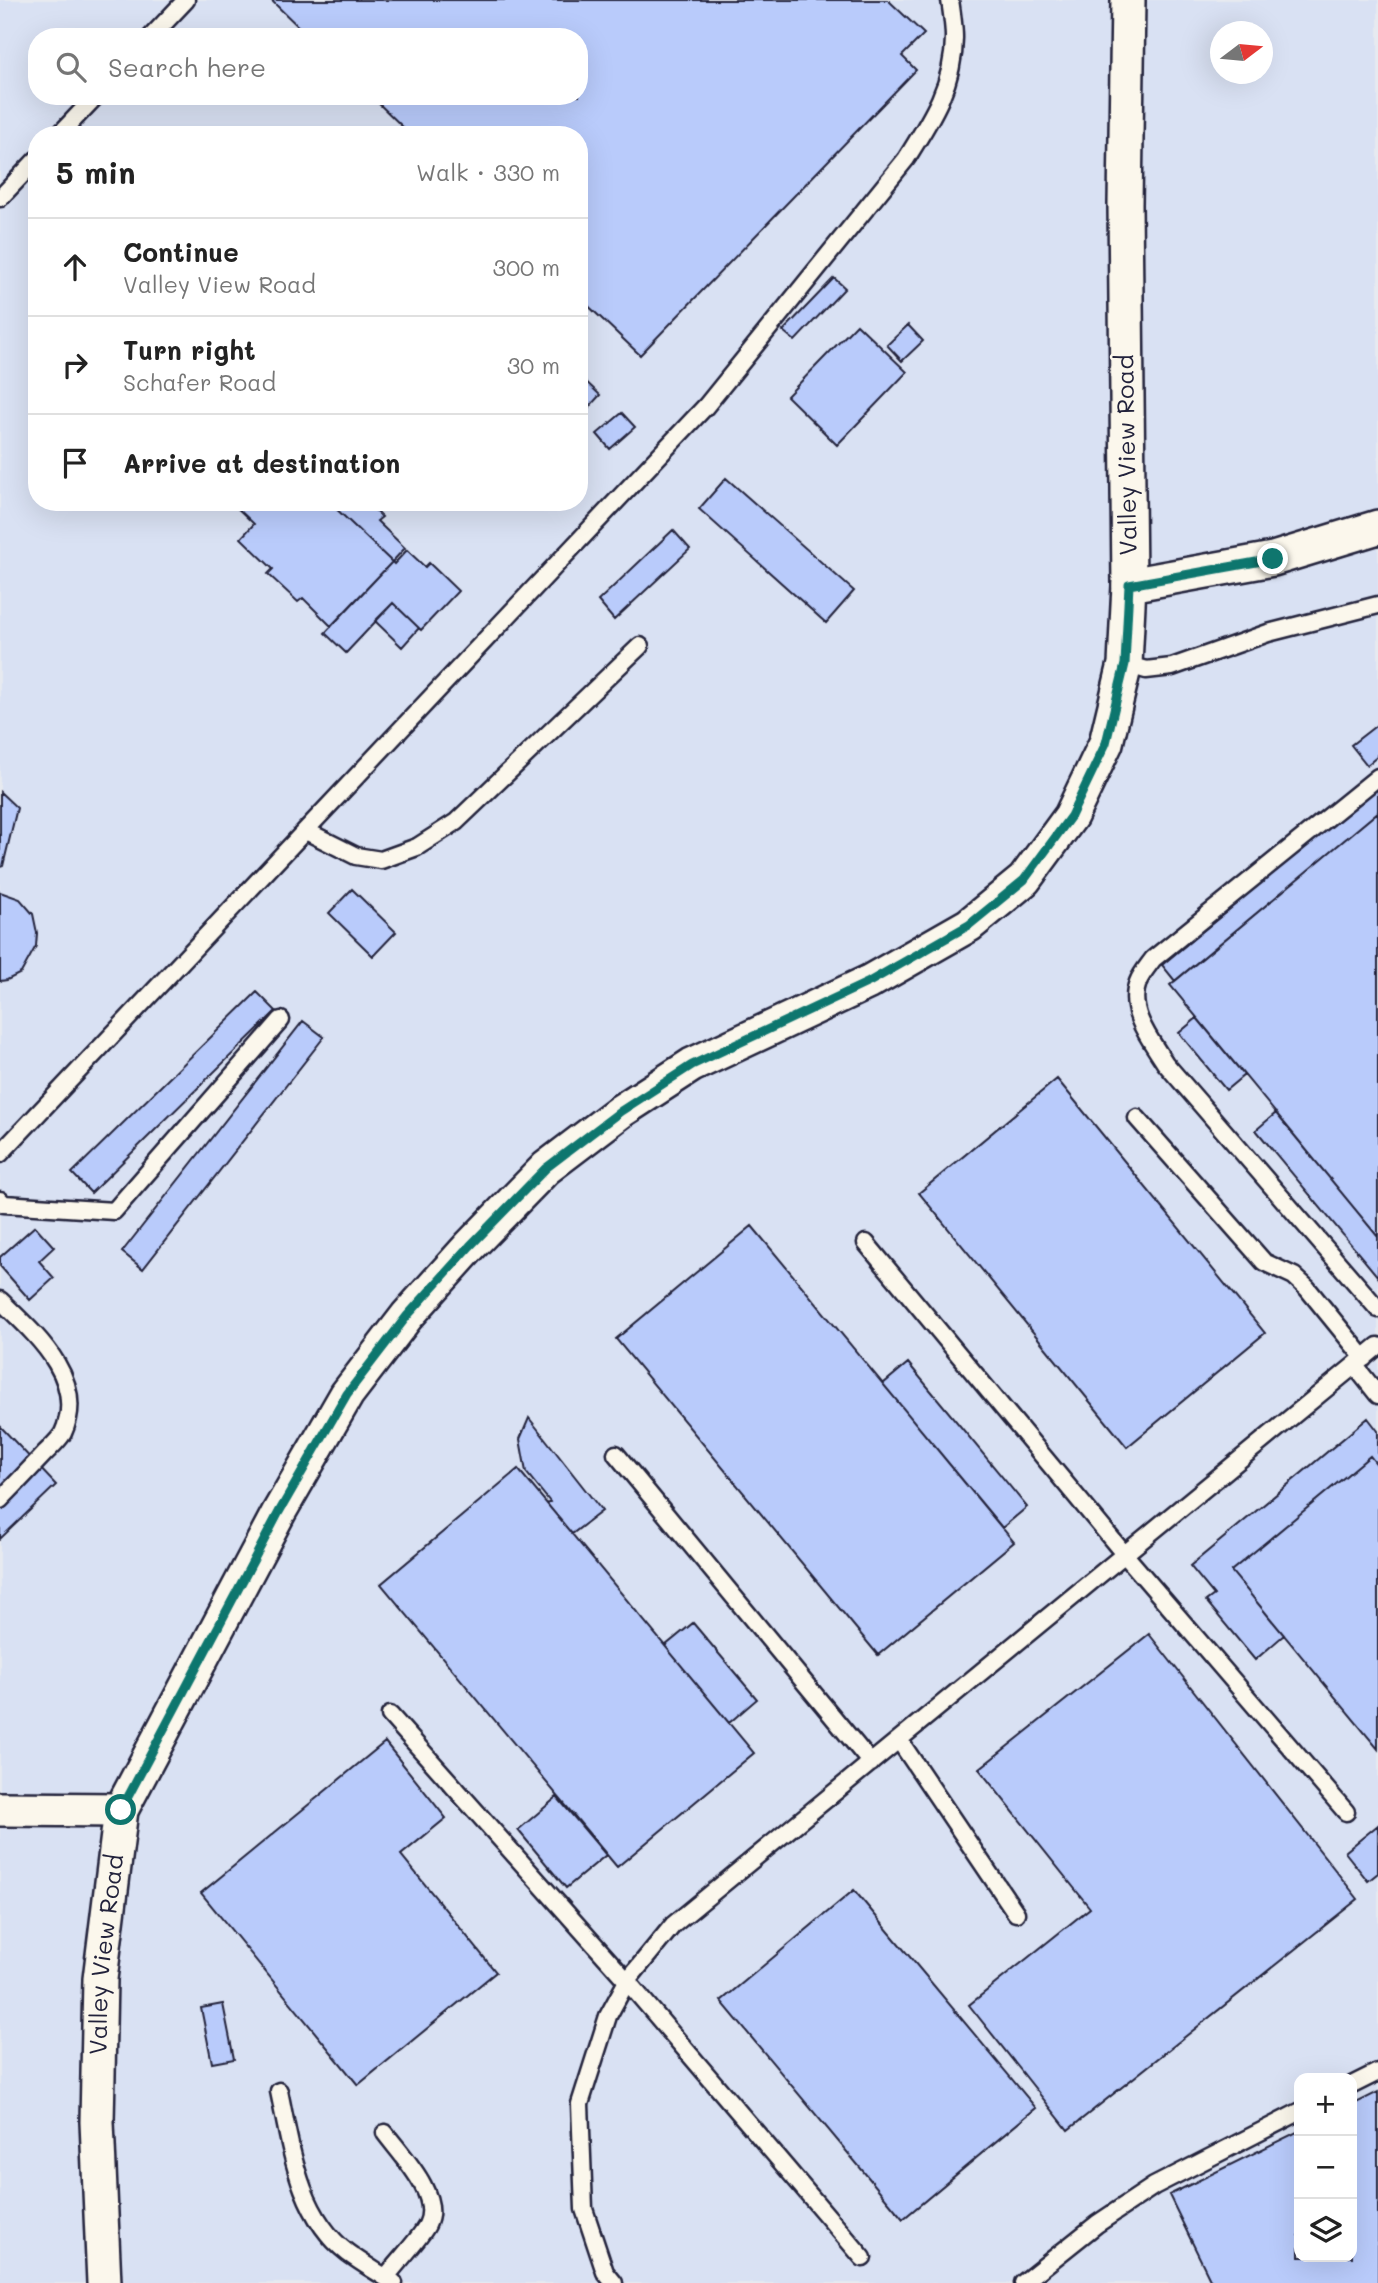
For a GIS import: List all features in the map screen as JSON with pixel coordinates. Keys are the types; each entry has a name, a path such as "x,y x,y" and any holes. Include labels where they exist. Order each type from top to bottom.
{"street":[{"name":"Valley View Road","path":"104,2283 97,2122 100,1979 121,1810 279,1512 347,1394 407,1316 470,1246 546,1168 621,1111 692,1065 869,982 947,938 969,925 1024,880 1071,816 1106,743 1125,664 1129,585 1125,204 1128,0"},
{"path":"1129,585 1273,559 1378,527"},
{"path":"0,1809 121,1810"}],"lane":[{"path":"160,28 186,0"},
{"path":"0,1154 706,406 906,159 932,119 947,86 954,39 950,0"},
{"path":"68,126 88,105"},
{"path":"0,198 28,168"},
{"path":"1125,664 1146,670 1172,667 1268,633 1378,605"},
{"path":"306,831 356,856 381,860 417,847 456,822 640,646"},
{"path":"1378,777 1153,959 1138,980 1134,997 1141,1025 1165,1063 1378,1309"},
{"path":"0,1200 4,1204 114,1211 281,1020"},
{"path":"1137,1118 1264,1262 1294,1276 1307,1288 1359,1362 1378,1395"},
{"path":"866,1243 1125,1555 1346,1812"},
{"path":"0,1300 33,1332 56,1360 68,1391 69,1413 62,1435 0,1500"},
{"path":"605,2279 584,2209 580,2104 608,2016 627,1981 673,1925 1378,1346"},
{"path":"616,1454 872,1763"},
{"path":"390,1715 627,1981 863,2258"},
{"path":"900,1740 1016,1913"},
{"path":"1357,2082 1378,2072"},
{"path":"279,2091 297,2169 307,2200 320,2224 347,2252 390,2280 427,2224 431,2208 426,2190 385,2133"},
{"path":"1023,2283 1097,2224 1154,2186 1294,2115"}],"shaded area":[{"path":"0,0 1378,0 1378,2283 0,2283"}],"building":[{"path":"271,0 888,0 924,34 902,56 916,70 640,355 588,306 588,126 402,126 380,105 588,105 588,28 300,28"},
{"path":"834,278 845,288 795,341 783,331"},
{"path":"857,324 907,372 837,445 787,396"},
{"path":"908,325 923,341 902,361 887,345"},
{"path":"588,384 600,395 588,408"},
{"path":"622,413 635,427 610,449 597,434"},
{"path":"726,478 854,591 826,623 699,509"},
{"path":"240,511 338,511 392,562 331,626 303,598 298,602 268,574 273,569 241,538 254,524"},
{"path":"338,511 376,511 382,517 377,521 405,548 392,562"},
{"path":"673,530 690,549 614,620 598,601"},
{"path":"407,550 425,567 429,563 458,591 421,630 393,603 346,653 325,633 392,562 394,564"},
{"path":"393,603 419,628 402,647 375,621"},
{"path":"1378,724 1378,756 1367,765 1351,745"},
{"path":"1378,785 1378,812 1175,981 1162,965"},
{"path":"0,792 17,808 3,866 0,867"},
{"path":"1378,812 1378,1237 1170,985"},
{"path":"352,889 396,932 373,956 329,913"},
{"path":"0,892 20,899 33,914 37,933 36,946 21,973 0,981"},
{"path":"257,992 276,1011 91,1193 72,1173"},
{"path":"1197,1018 1244,1075 1226,1090 1179,1033"},
{"path":"303,1021 324,1037 143,1269 122,1252"},
{"path":"1057,1079 1265,1333 1127,1447 919,1193"},
{"path":"1276,1113 1378,1237 1378,1277 1256,1130"},
{"path":"35,1226 54,1247 39,1261 54,1278 30,1300 0,1266 0,1257"},
{"path":"752,1226 1014,1542 878,1655 616,1339"},
{"path":"908,1363 1027,1507 1002,1528 883,1384"},
{"path":"529,1418 602,1511 572,1534 547,1504 550,1502 526,1472 520,1439"},
{"path":"1368,1418 1378,1431 1378,1466 1370,1456 1231,1571 1284,1635 1255,1660 1206,1601 1214,1595 1190,1566"},
{"path":"0,1426 56,1485 0,1539"},
{"path":"1370,1456 1378,1466 1378,1749 1231,1571"},
{"path":"518,1469 754,1753 617,1867 381,1584"},
{"path":"693,1623 757,1699 729,1723 665,1646"},
{"path":"1149,1634 1358,1899 1068,2130 969,2005 1090,1908 979,1769"},
{"path":"385,1742 446,1818 401,1855 496,1972 358,2085 201,1893"},
{"path":"557,1797 606,1855 566,1888 518,1830"},
{"path":"1378,1825 1378,1873 1368,1881 1345,1852"},
{"path":"854,1890 1036,2108 903,2219 721,2001"},
{"path":"223,2004 234,2059 212,2063 201,2008"},
{"path":"1378,2092 1378,2283 1212,2283 1169,2195 1294,2133 1294,2262 1357,2262 1357,2102"}],"route":[{"path":"121,1810 279,1512 347,1394 407,1316 470,1246 546,1168 621,1111 692,1065 869,982 969,925 1024,880 1071,816 1106,743 1125,664 1129,585 1273,559"}]}
